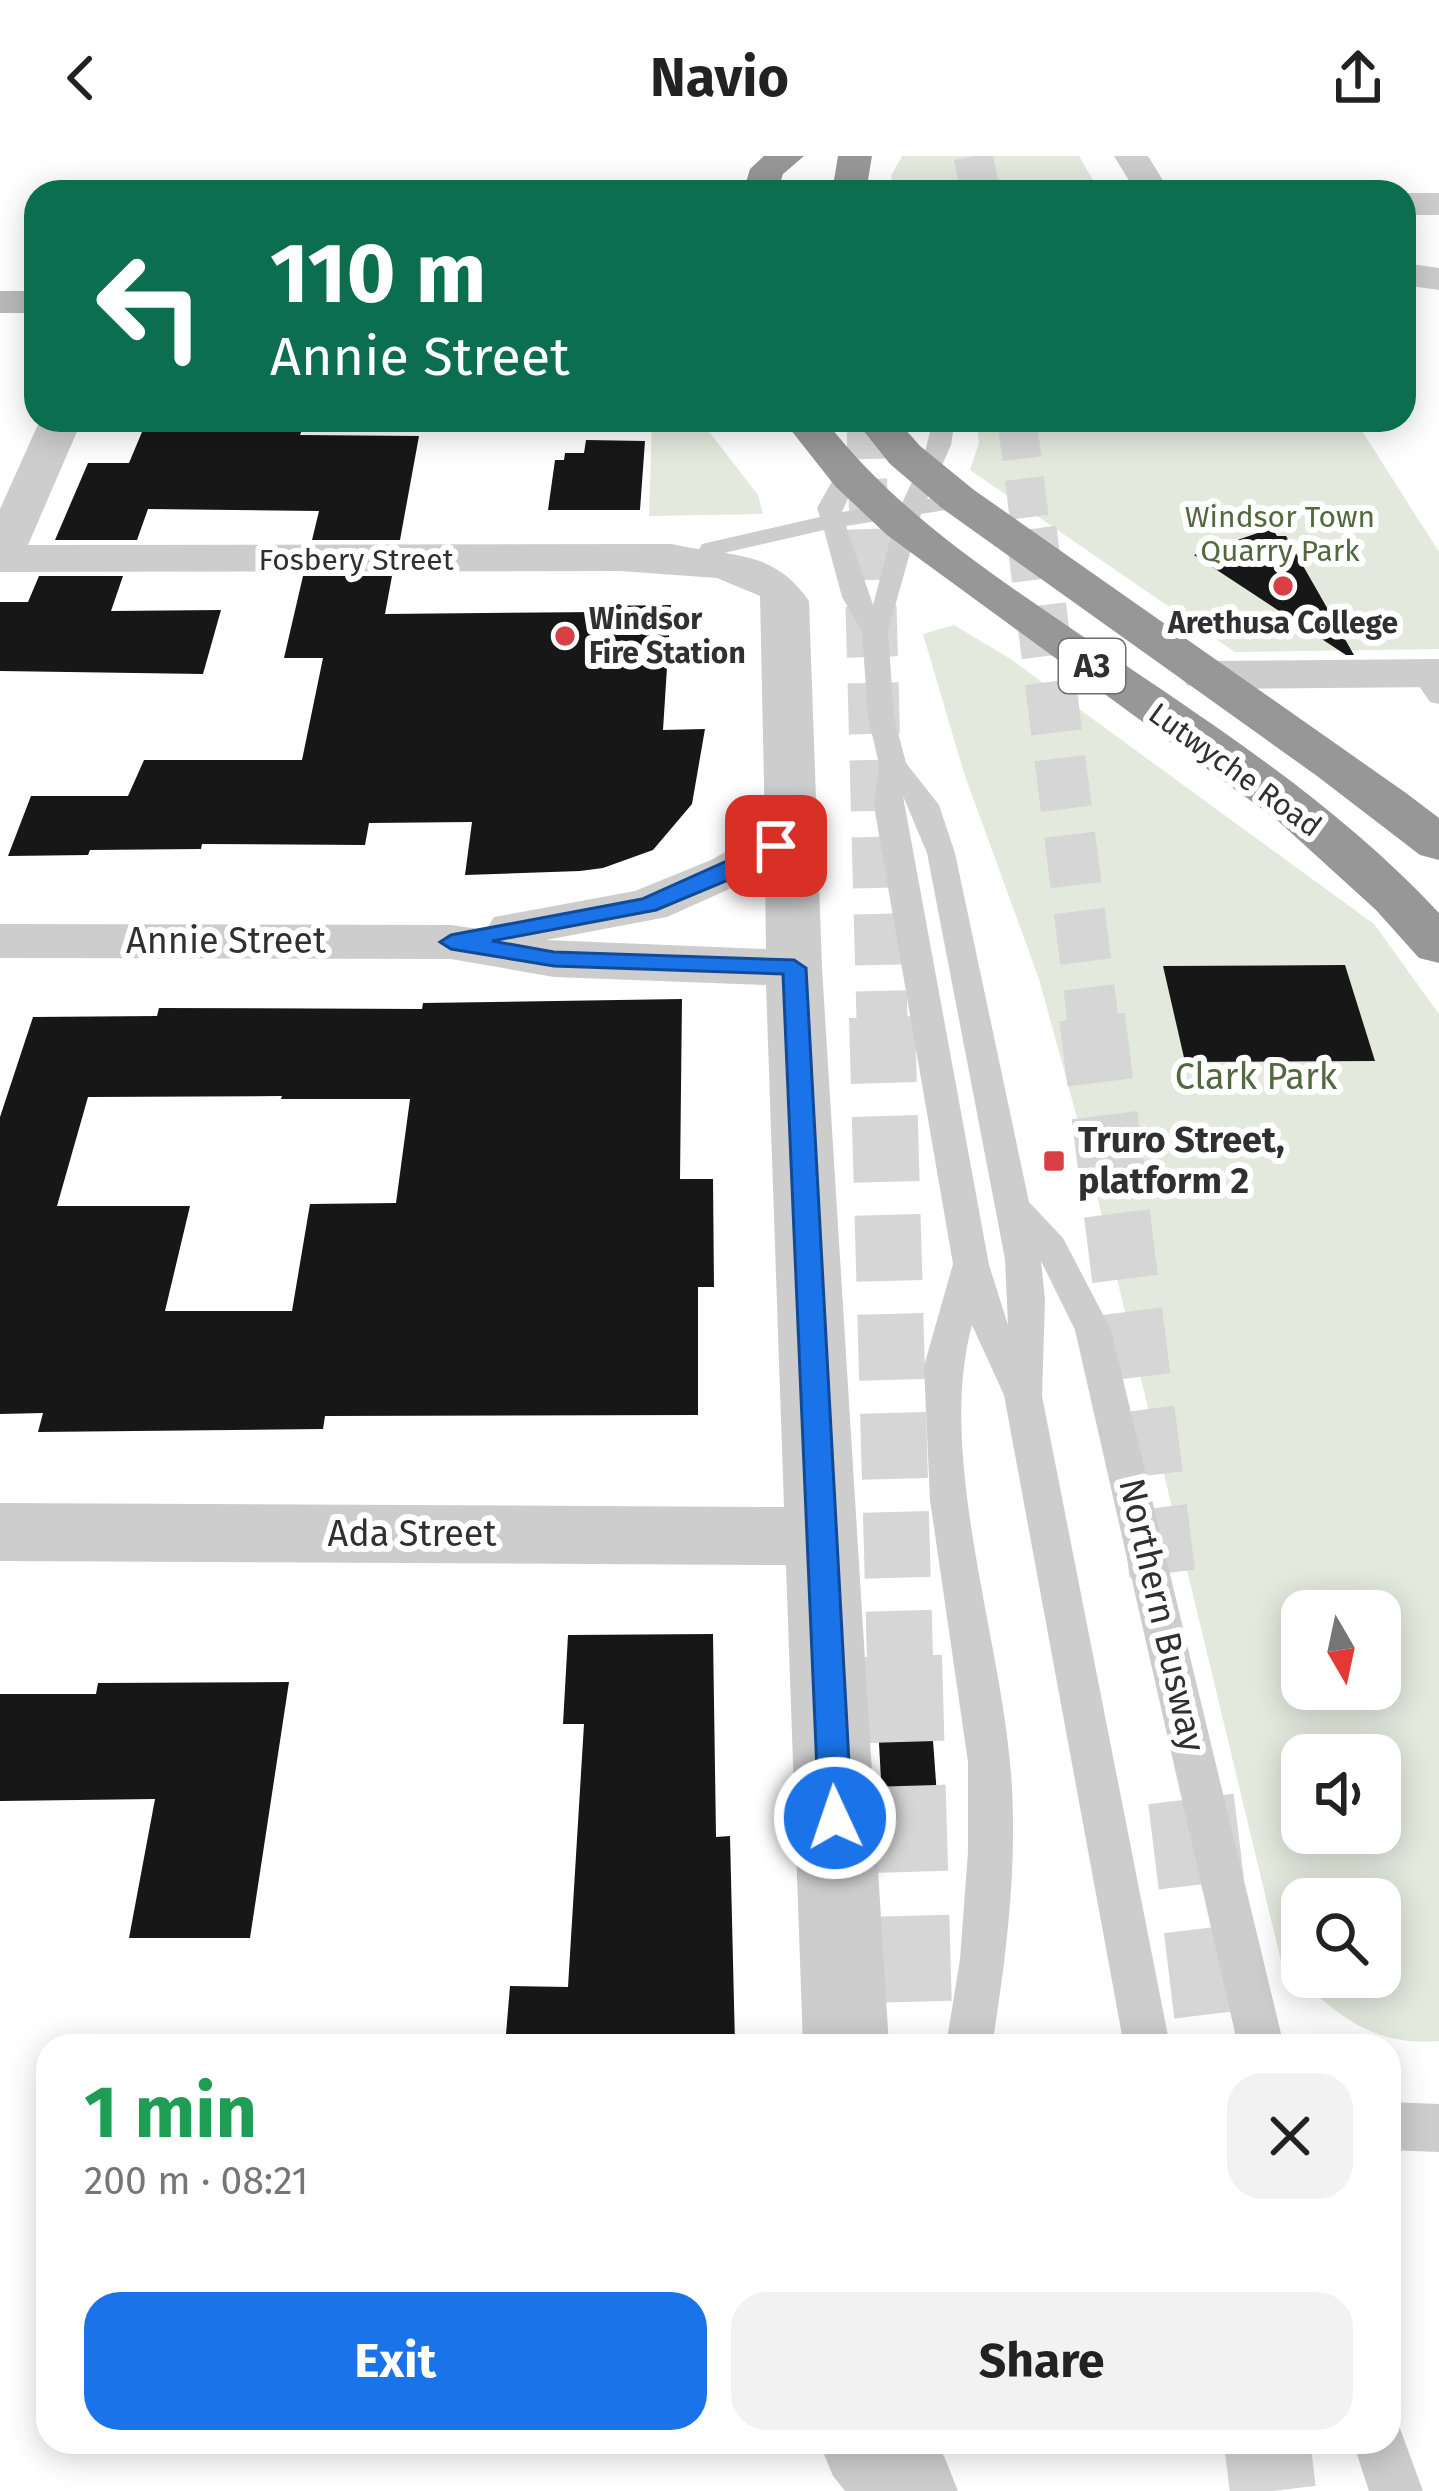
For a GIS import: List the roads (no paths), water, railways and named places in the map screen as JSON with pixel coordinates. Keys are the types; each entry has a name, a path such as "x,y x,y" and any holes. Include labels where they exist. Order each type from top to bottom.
{"highway":[{"name":"Lutwyche Road","path":"813,432 847,475 907,506 1370,871 1439,946"},
{"name":"Lutwyche Road","path":"880,432 907,506"},
{"name":"Lutwyche Road","path":"907,506 962,501 1102,607 1204,674 1439,844"}],"street":[{"path":"0,558 56,432"},
{"name":"Fosbery Street","path":"0,558 632,560 711,549"},
{"path":"632,560 730,567 764,577 782,591 788,619 794,968 845,2034"},
{"path":"1204,674 1434,681"},
{"name":"Annie Street","path":"451,942 648,905 730,872 790,838"},
{"name":"Annie Street","path":"0,940 451,942 554,959 794,968"},
{"name":"Ada Street","path":"0,1532 824,1535"},
{"path":"864,2454 864,2491"},
{"path":"875,2454 909,2491"}],"lane":[{"path":"875,631 890,602 907,506 944,444 944,432"},
{"path":"847,475 829,508 855,597 875,631 881,718 892,764 888,806 971,1265 982,1308 1023,1396"},
{"path":"711,549 907,506"},
{"path":"892,764 926,805 941,853 1012,1206 1027,1300 1023,1396 1145,2034"},
{"name":"Northern Busway","path":"1012,1206 1051,1247 1093,1330 1258,2034"},
{"path":"970,2034 988,1894 988,1762 949,1500 942,1366 971,1265"},
{"path":"1401,2126 1439,2128"},
{"path":"1383,2454 1396,2491"}],"tunnel":[{"path":"973,156 978,180"},
{"path":"866,432 869,532"},
{"path":"1018,432 1031,532"},
{"path":"869,529 882,1020"},
{"path":"1031,529 1093,1020"},
{"path":"882,1017 900,1659"},
{"path":"1092,1017 1165,1595"},
{"path":"899,1656 910,2034"},
{"path":"1191,1799 1220,2034"},
{"path":"1268,2454 1273,2491"}],"place":[{"name":"Arethusa College","path":"1283,586"},
{"name":"Windsor Fire Station","path":"565,636"},
{"name":"Truro Street, platform 2","path":"1054,1161"}],"park label":[{"name":"Windsor Town Quarry Park","path":"1280,534"},
{"name":"Clark Park","path":"1256,1077"}]}
